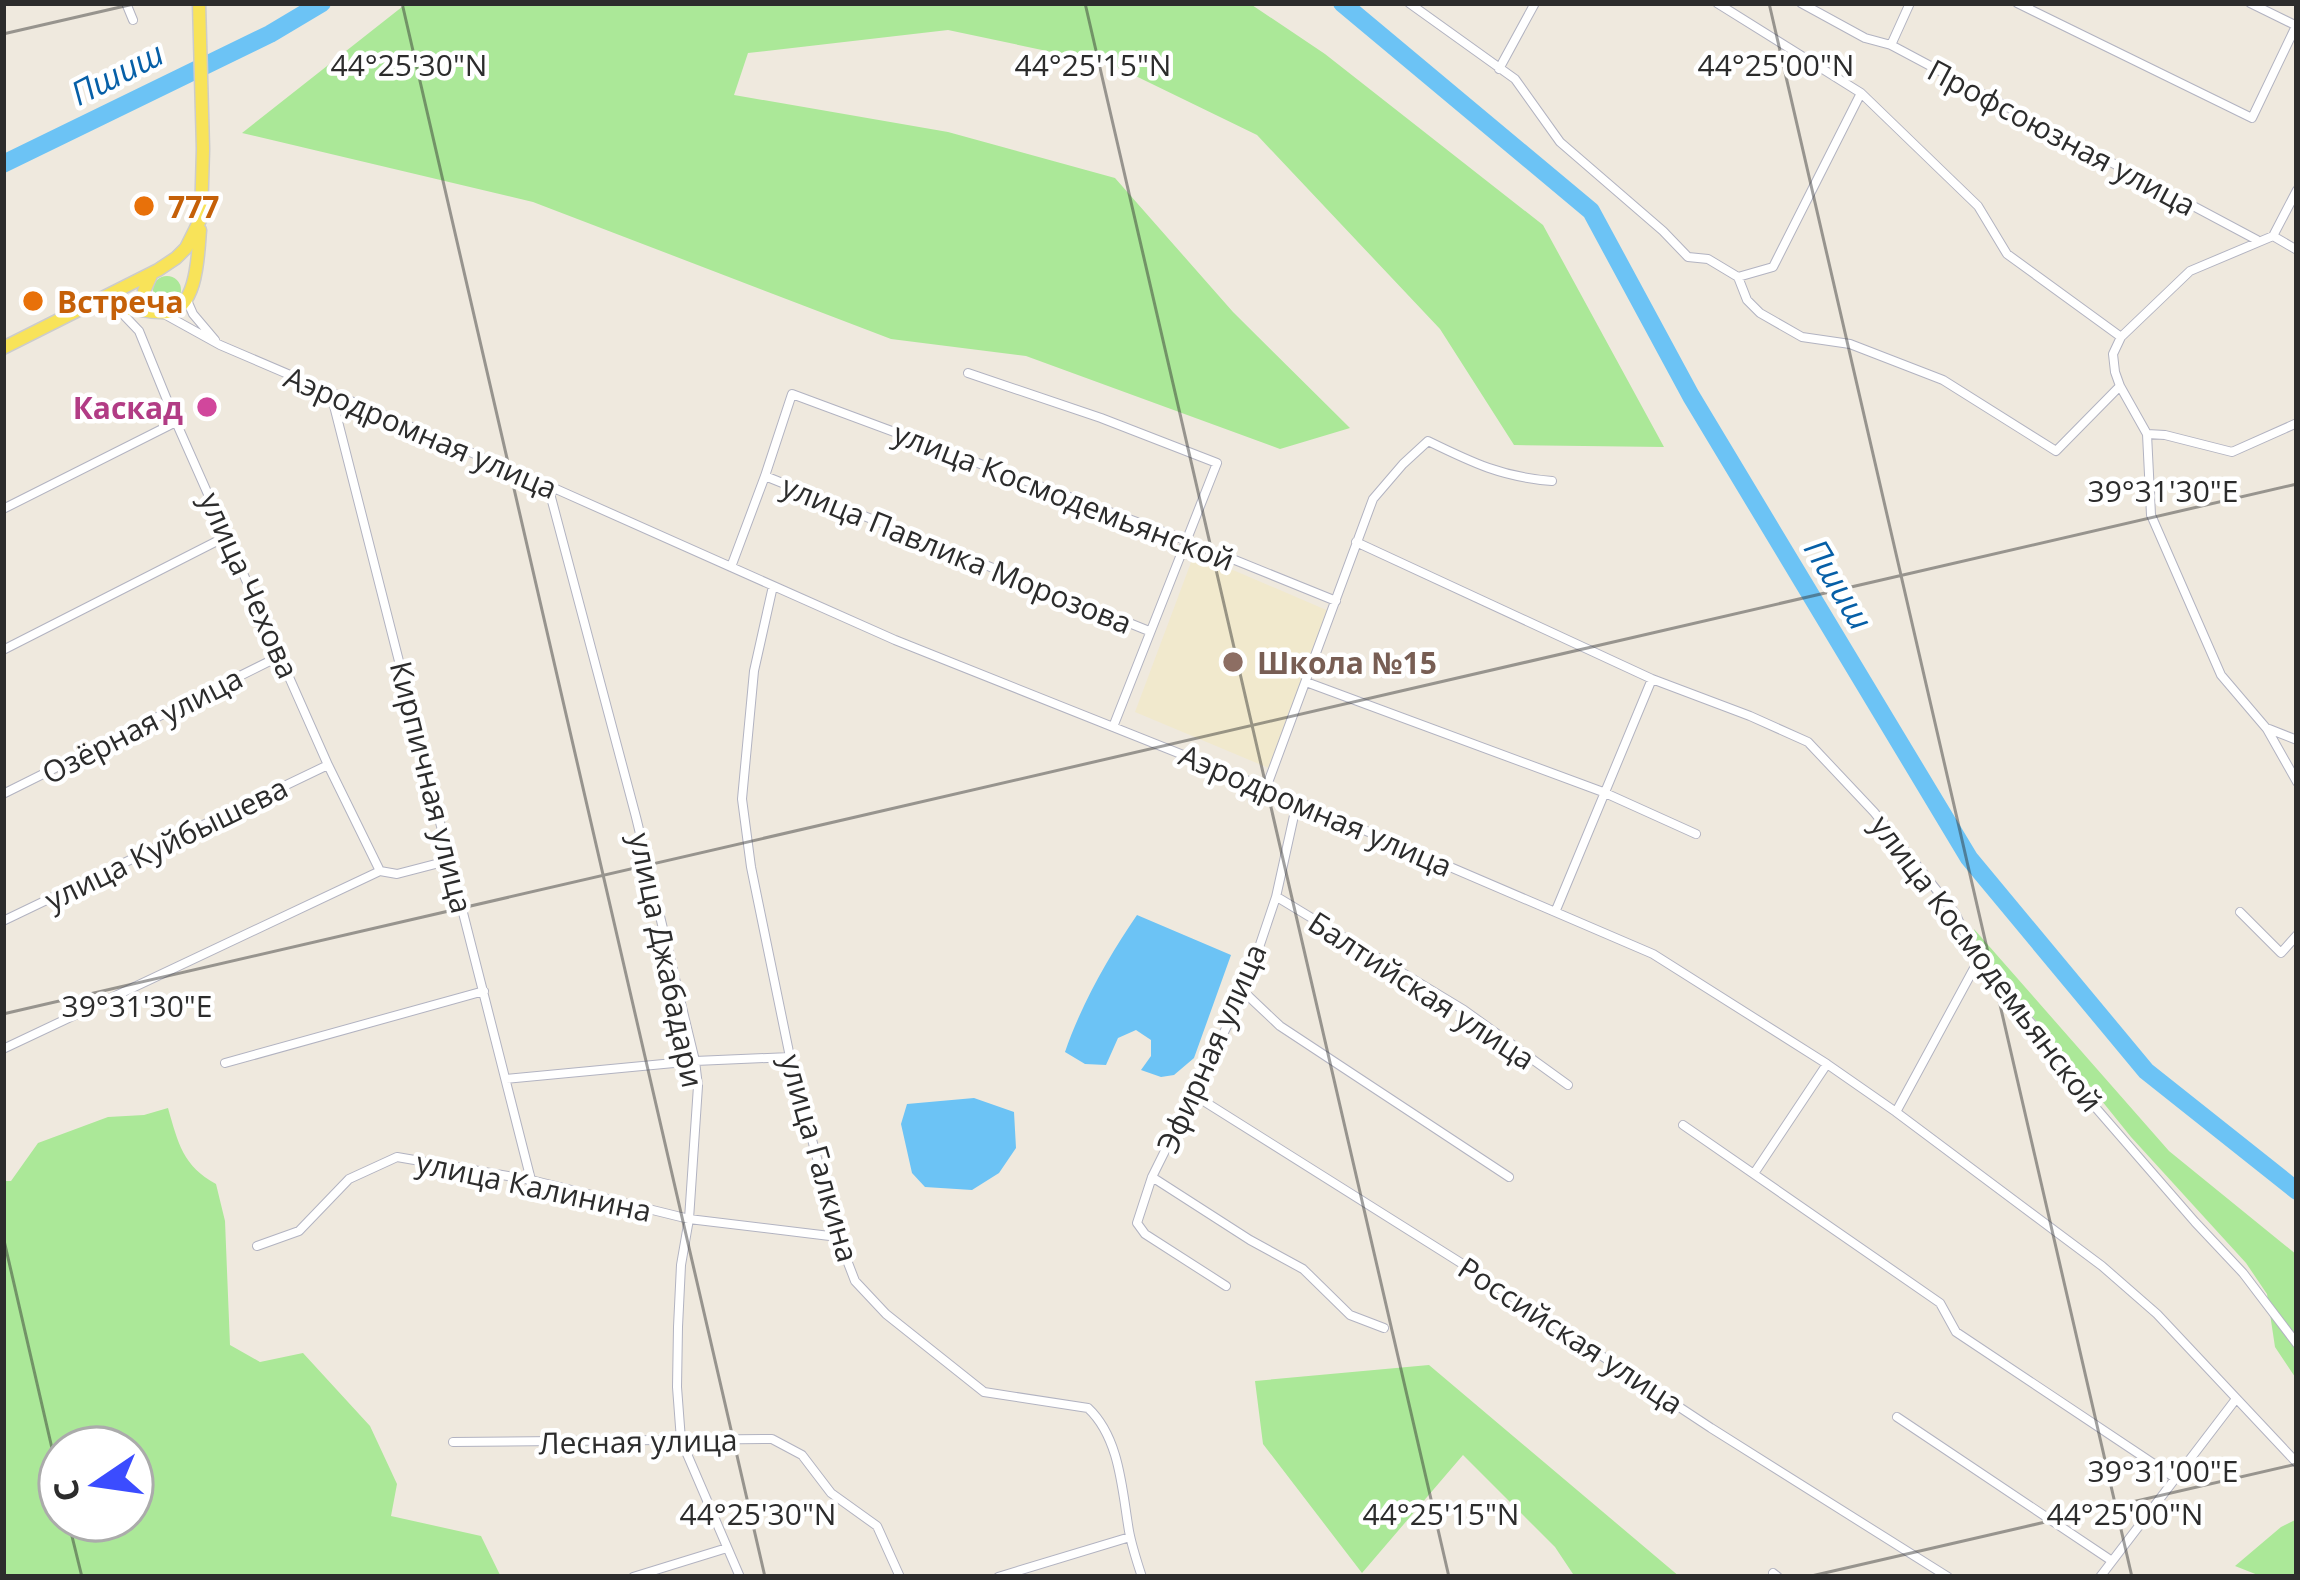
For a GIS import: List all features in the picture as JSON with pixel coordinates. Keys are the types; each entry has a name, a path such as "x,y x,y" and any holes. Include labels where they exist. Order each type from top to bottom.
{"main road":[{"path":"90,303 172,311 186,298 196,271 202,149 199,3"},
{"path":"3,348 155,271 186,248 201,218"},
{"path":"160,311 145,298 145,284 155,271 172,269 184,278 186,298"}],"street":[{"path":"126,3 133,20"},
{"path":"1409,3 1515,79 1560,142 1688,257 1708,259 1738,277 1760,313 1802,337 1850,344 1942,380 2056,451 2120,386"},
{"path":"1499,68 1535,3"},
{"path":"1717,3 1861,93 1978,206 2007,254 2121,337"},
{"name":"Профсоюзная улица","path":"1801,3 1865,38 1891,45 2258,241"},
{"path":"1891,45 1910,3"},
{"path":"2017,3 2252,118 2297,26 2250,3"},
{"path":"1738,277 1773,267 1861,93"},
{"path":"2297,190 2273,236 2190,272 2121,337 2113,354 2120,386 2146,434 2151,515 2221,675 2267,729 2297,782"},
{"path":"2273,236 2297,250"},
{"path":"186,298 193,314 220,345"},
{"name":"улица Чехова","path":"113,304 139,331 328,765 380,871"},
{"name":"Аэродромная улица","path":"160,311 220,345 895,640 1266,788 1653,954 1827,1064 2102,1266 2156,1314 2297,1463"},
{"path":"968,373 1217,463 1113,727"},
{"name":"Кирпичная улица","path":"331,394 531,1180"},
{"name":"улица Космодемьянской","path":"765,476 792,394 1336,601"},
{"path":"3,509 176,422"},
{"path":"2146,434 2232,452 2297,423"},
{"path":"1266,788 1373,499 1403,464 1429,441 1516,478 1552,481"},
{"path":"731,567 765,476"},
{"name":"улица Павлика Морозова","path":"765,476 1149,632"},
{"name":"улица Джабадари","path":"548,485 695,1061 698,1086 678,1328 681,1440 740,1577"},
{"path":"3,650 229,535"},
{"name":"улица Космодемьянской","path":"1356,542 1652,679 1808,742 1874,812 1955,913 1978,961 2089,1100 2243,1273 2297,1344"},
{"name":"улица Галкина","path":"773,586 754,671 742,799 790,1057 838,1237 855,1281 886,1314 984,1392 1088,1408 1097,1417 1113,1450 1142,1577"},
{"name":"Озёрная улица","path":"3,794 282,655"},
{"path":"1556,910 1652,679"},
{"path":"1306,682 1603,792 1696,834"},
{"path":"2267,729 2297,740"},
{"name":"улица Куйбышева","path":"3,921 328,765"},
{"name":"Эфирная улица","path":"1226,1286 1145,1234 1137,1223 1152,1178 1244,992 1276,897 1298,802"},
{"path":"3,1048 380,871 397,874 451,860"},
{"name":"Балтийская улица","path":"1276,897 1464,1010 1568,1085"},
{"path":"2240,912 2281,953 2297,935"},
{"path":"1896,1112 1978,961"},
{"path":"225,1063 484,991"},
{"path":"1244,992 1280,1026 1509,1177"},
{"path":"506,1079 790,1057"},
{"path":"1755,1172 1827,1064"},
{"name":"Российская улица","path":"1194,1095 1948,1577"},
{"path":"1683,1125 1940,1303 1956,1332 2175,1478"},
{"name":"улица Калинина","path":"257,1246 299,1231 349,1179 397,1157 531,1180 689,1219 838,1237"},
{"path":"1152,1178 1303,1269 1350,1315 1384,1328"},
{"path":"2100,1577 2236,1399"},
{"path":"1897,1417 2112,1561"},
{"name":"Лесная улица","path":"453,1442 772,1439 802,1455 831,1493 878,1526 900,1577"},
{"path":"998,1577 1130,1537"},
{"path":"633,1577 727,1548"}],"shaded area":[{"name":"Школа №15","path":"1198,555 1331,612 1271,769 1135,712 1193,557"}],"green space":[{"path":"407,3 1249,3 1325,54 1543,225 1664,447 1514,445 1440,329 1257,135 1113,65 948,30 748,53 734,95 948,132 1115,178 1233,312 1350,428 1280,449 1026,356 891,339 533,202 242,133"},
{"path":"167,276 177,280 181,290 177,300 167,304 157,300 153,290 157,280"},
{"path":"1974,929 2169,1151 2297,1255 2297,1380 2275,1347 2267,1294 2246,1263 2131,1137 1980,957"},
{"path":"168,1108 189,1161 216,1184 225,1221 230,1345 260,1362 303,1353 370,1426 397,1484 391,1516 481,1536 501,1577 3,1577 3,1181 11,1181 38,1143 108,1117"},
{"path":"1429,1365 1680,1577 1575,1577 1555,1547 1463,1455 1362,1573 1263,1444 1255,1381"},
{"path":"2297,1519 2297,1577 2263,1577 2235,1566 2281,1527"}],"water":[{"path":"1137,915 1231,955 1194,1058 1174,1075 1161,1077 1141,1070 1151,1056 1151,1040 1136,1030 1118,1038 1106,1065 1085,1064 1065,1052 1096,981"},
{"path":"974,1098 1014,1112 1016,1148 999,1173 972,1190 925,1187 912,1173 901,1124 907,1104"}],"waterway":[{"name":"Пшиш","path":"3,164 270,34 322,3"},
{"name":"Пшиш","path":"1342,3 1591,211 1691,396 1969,858 2146,1071 2297,1191"}],"place":[{"name":"777","path":"144,206"},
{"name":"Встреча","path":"33,301"},
{"name":"Каскад","path":"207,407"},
{"name":"Школа №15","path":"1233,662"}]}
